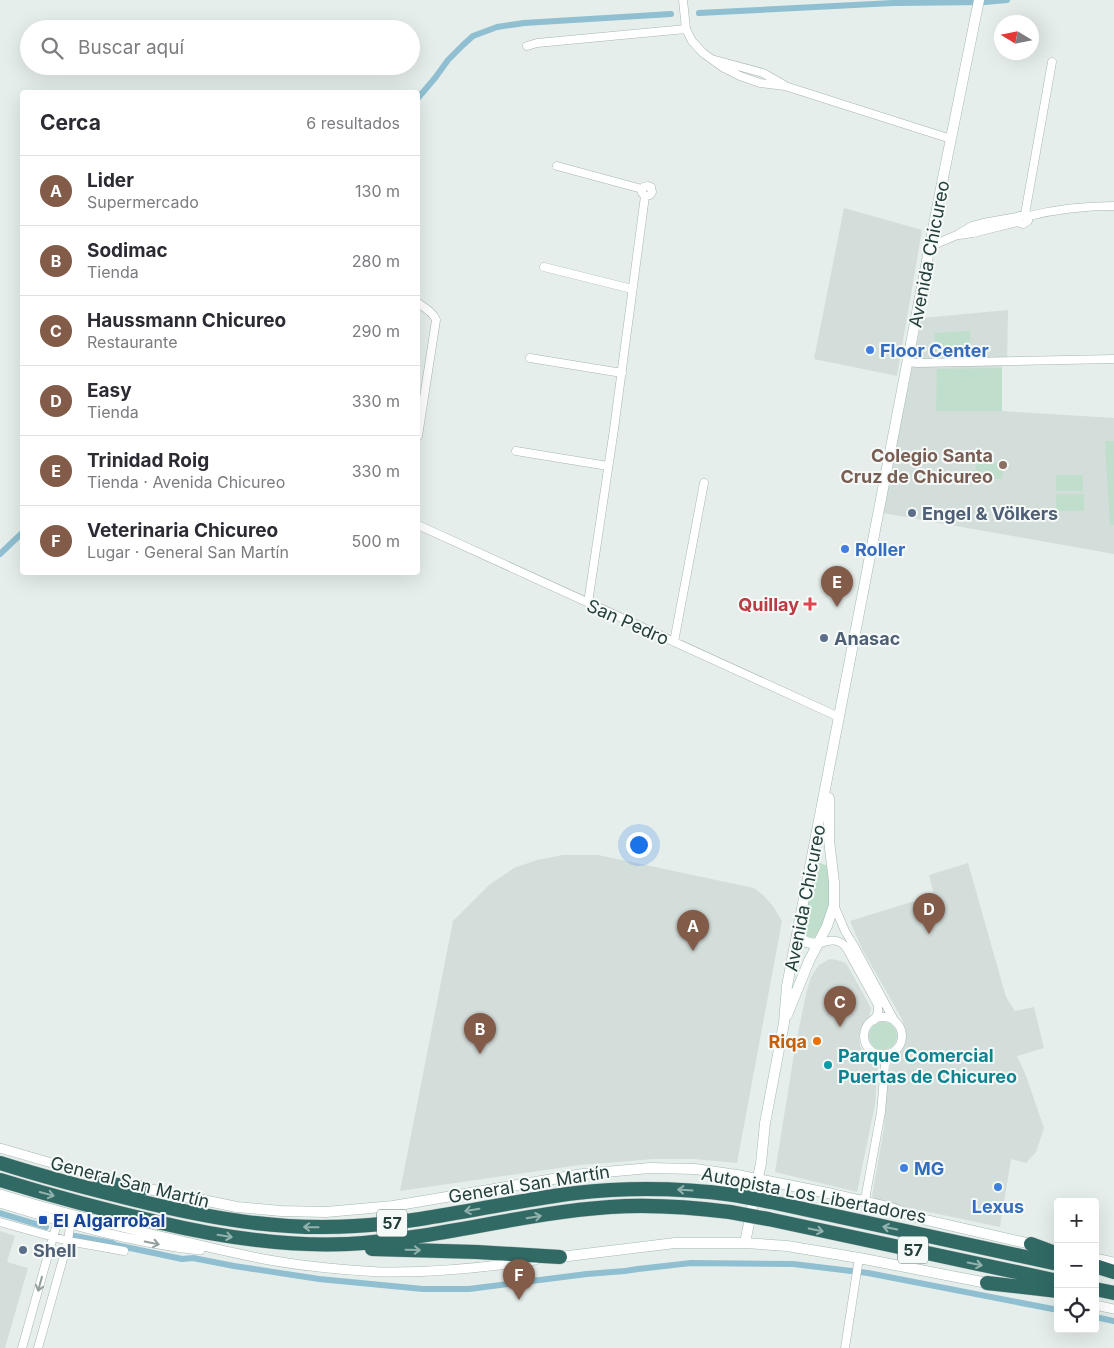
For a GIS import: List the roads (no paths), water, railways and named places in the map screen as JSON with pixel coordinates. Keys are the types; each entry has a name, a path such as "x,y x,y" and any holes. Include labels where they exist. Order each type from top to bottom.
{"highway":[{"name":"Autopista Los Libertadores","path":"0,1163 114,1195 205,1216 266,1225 310,1228 395,1223 596,1191 656,1189 695,1191 734,1195 771,1202 1054,1263"},
{"path":"53,1178 144,1188"},
{"name":"Autopista Los Libertadores","path":"0,1180 88,1205 200,1232 252,1240 312,1244 349,1244 397,1239 602,1207 663,1206 730,1212 1054,1280"},
{"path":"312,1244 346,1248 477,1252 560,1257"},
{"path":"1030,1244 1054,1253"},
{"path":"1099,1268 1114,1274"},
{"path":"1099,1272 1114,1274"},
{"path":"987,1283 1054,1291"},
{"path":"1099,1290 1114,1295"},
{"path":"1099,1295 1114,1295"}],"main road":[{"name":"Avenida Chicureo","path":"745,1243 762,1156 765,1123 784,1023 787,986 978,2"},
{"name":"Avenida Chicureo","path":"784,1023 809,961 827,926 834,905 830,840 829,774"},
{"path":"811,865 823,860 833,869"},
{"path":"798,930 800,937 804,941 818,944"},
{"name":"General San Martín","path":"144,1188 237,1207 281,1211 326,1212 392,1206 557,1178 640,1169 695,1169 865,1200 922,1219 1030,1244"},
{"path":"560,1257 675,1243 745,1243 787,1246 860,1258 987,1283"}],"street":[{"path":"683,0 686,29 695,45 713,60 770,76 785,86 951,139"},
{"path":"528,46 537,43 686,29"},
{"path":"1022,217 1052,62"},
{"path":"557,166 644,193 622,373 588,604"},
{"path":"931,246 957,235 973,233 1022,217 1071,208 1114,206"},
{"path":"544,267 632,289"},
{"path":"420,304 435,316 436,320 420,423"},
{"path":"530,358 622,373"},
{"path":"908,362 1114,359"},
{"path":"516,451 608,466"},
{"path":"674,642 704,483"},
{"name":"San Pedro","path":"420,526 839,717"},
{"path":"834,905 845,931 894,1020 901,1029 902,1037 898,1048 884,1055 876,1054"},
{"path":"818,944 835,940 846,947 878,1004 878,1012 874,1020 866,1028 865,1039 870,1049 881,1061 884,1070"},
{"path":"874,1020 886,1017 894,1020"},
{"path":"865,1200 881,1112 884,1070 891,1053"},
{"name":"General San Martín","path":"0,1148 90,1175 144,1188"},
{"path":"0,1194 59,1216"},
{"path":"0,1203 226,1252 296,1265 346,1270 390,1272 464,1269 560,1257"},
{"path":"22,1348 59,1216"},
{"path":"38,1348 68,1242 71,1219"},
{"path":"0,1222 68,1242 124,1251"},
{"name":"General San Martín","path":"1030,1244 1054,1249"},
{"path":"845,1348 860,1258"},
{"path":"1099,1259 1114,1262"},
{"path":"987,1283 1054,1296"},
{"path":"1099,1306 1114,1308"}],"waterway":[{"path":"699,13 893,3 1007,0"},
{"path":"420,96 448,60 473,36 497,27 524,23 671,14"},
{"path":"0,554 20,535"},
{"path":"0,1213 46,1227"},
{"path":"75,1236 182,1259 193,1258 319,1279 423,1289 469,1289 691,1263 793,1264 868,1273 1054,1309"},
{"path":"1099,1318 1114,1321"}],"place":[{"name":"Floor Center","path":"870,350"},
{"name":"Colegio Santa Cruz de Chicureo","path":"1003,465"},
{"name":"Engel & Völkers","path":"912,513"},
{"name":"Roller","path":"845,549"},
{"name":"Quillay","path":"810,604"},
{"name":"Trinidad Roig","path":"837,607"},
{"name":"Anasac","path":"824,638"},
{"name":"Easy","path":"929,934"},
{"name":"Lider","path":"693,951"},
{"name":"Haussmann Chicureo","path":"840,1027"},
{"name":"Riqa","path":"817,1041"},
{"name":"Sodimac","path":"480,1054"},
{"name":"Parque Comercial Puertas de Chicureo","path":"828,1065"},
{"name":"MG","path":"904,1168"},
{"name":"Lexus","path":"998,1187"},
{"name":"El Algarrobal","path":"43,1220"},
{"name":"Shell","path":"23,1250"},
{"name":"Veterinaria Chicureo","path":"519,1300"}]}
